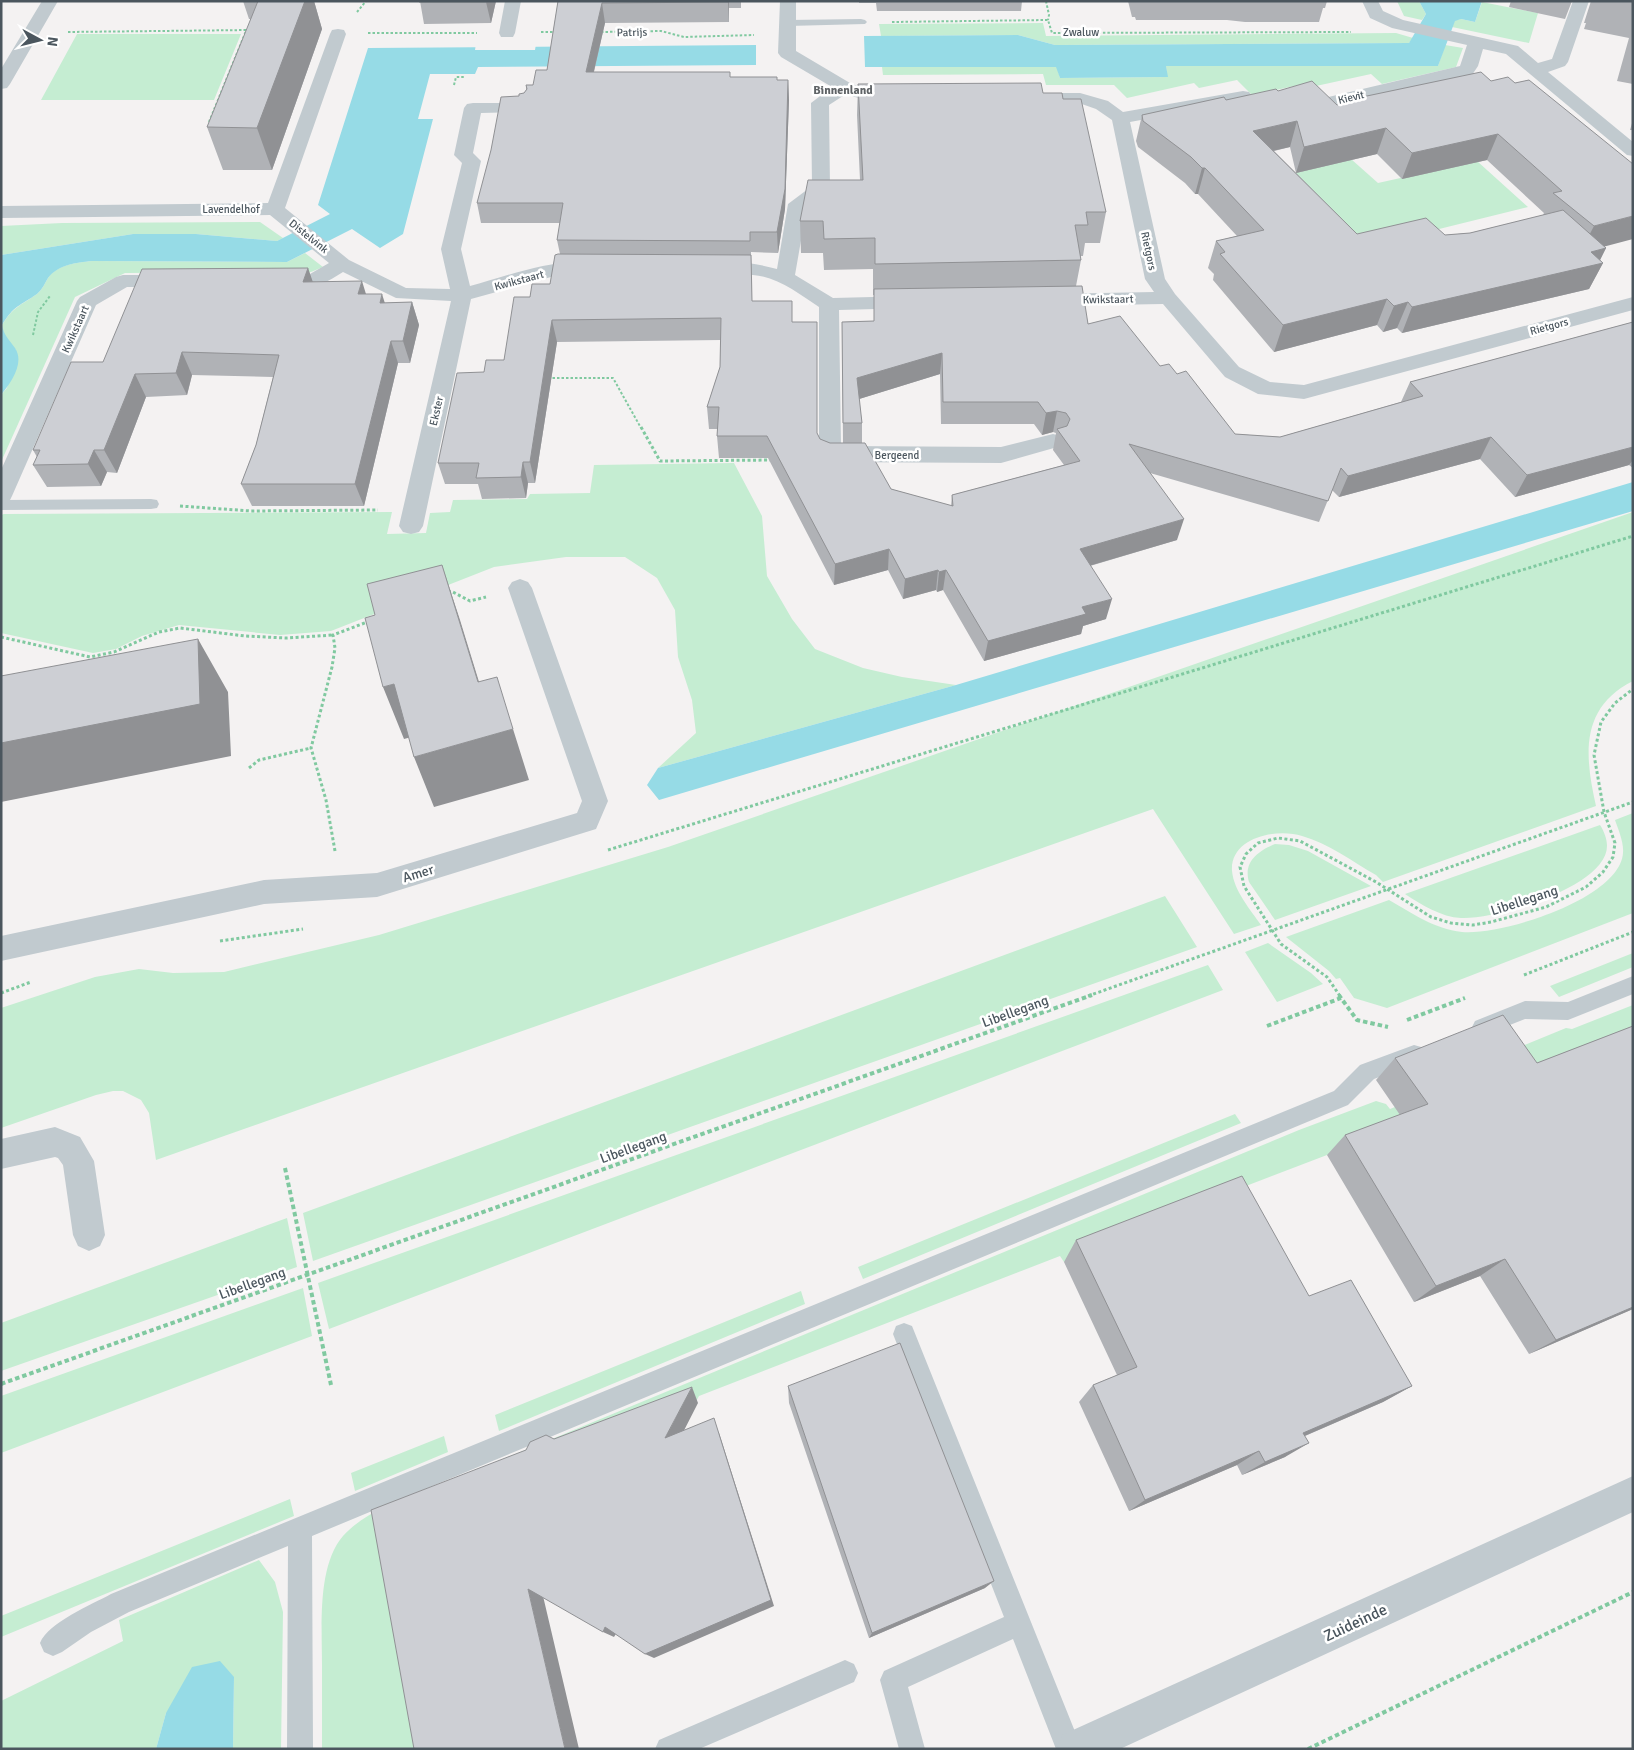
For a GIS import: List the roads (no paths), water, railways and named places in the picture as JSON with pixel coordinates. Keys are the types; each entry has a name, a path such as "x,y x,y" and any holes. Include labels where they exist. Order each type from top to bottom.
{"street":[{"path":"1,84 50,1"},
{"path":"507,33 514,1"},
{"path":"788,1 789,29 787,53 844,87 872,97 911,97"},
{"path":"1536,70 1559,62 1581,1"},
{"path":"1372,7 1398,24 1512,50 1633,151"},
{"name":"Lavendelhof","path":"1,212 275,209 338,34"},
{"name":"Kievit","path":"1326,103 1466,71 1469,66 1468,40"},
{"path":"785,277 798,204 821,188 820,103 844,87"},
{"path":"1009,97 1080,98 1102,105 1120,118 1243,96"},
{"path":"462,295 451,250 472,161 463,155 473,108 520,108"},
{"name":"Rietgors","path":"1120,118 1155,279 1168,298 1232,372 1266,389 1304,392 1633,303"},
{"name":"Distelvink","path":"275,209 342,264"},
{"path":"256,280 314,280 342,264"},
{"name":"Kwikstaart","path":"342,264 404,294 462,295 560,268 609,269"},
{"path":"696,269 755,269 785,277 829,304 929,302"},
{"name":"Kwikstaart","path":"1,496 87,301 123,281 190,281"},
{"name":"Ekster","path":"412,518 462,295"},
{"name":"Kwikstaart","path":"1028,300 1168,298"},
{"name":"Bergeend","path":"829,304 830,454 1001,455 1053,441"},
{"name":"Amer","path":"1,949 264,892 377,885 587,821 595,802 520,588"},
{"path":"1,1154 55,1142 69,1147 78,1161 89,1235"},
{"name":"Zuideinde","path":"1076,1749 1121,1740 1633,1494"}],"lane":[{"path":"789,29 861,22"},
{"path":"1,505 151,504"},
{"path":"1460,1036 1525,1010 1568,1011 1633,985"},
{"path":"53,1642 82,1623 120,1603 1341,1098 1367,1072 1432,1046"},
{"path":"904,1334 1069,1749"},
{"path":"300,1528 300,1749"},
{"path":"912,1749 893,1680 1019,1623"},
{"path":"668,1749 845,1673"}],"water":[{"path":"1419,1 1482,1 1475,22 1461,19 1455,21 1438,66 1166,66 1168,77 1060,78 1056,67 865,67 864,36 1018,35 1055,45 1409,43 1426,14"},
{"path":"756,45 756,65 478,67 475,74 430,74 418,119 433,119 403,234 380,248 352,229 287,262 92,261 63,267 52,273 37,294 14,310 2,325 5,335 18,354 18,366 9,385 1,395 1,255 133,234 196,234 277,241 330,214 318,205 368,48"},
{"path":"1633,482 1633,511 659,800 647,785 658,768 956,685"},
{"path":"220,1661 234,1677 233,1749 156,1749 166,1713 192,1667"}],"district":[{"name":"Binnenland","path":"843,90"}]}
